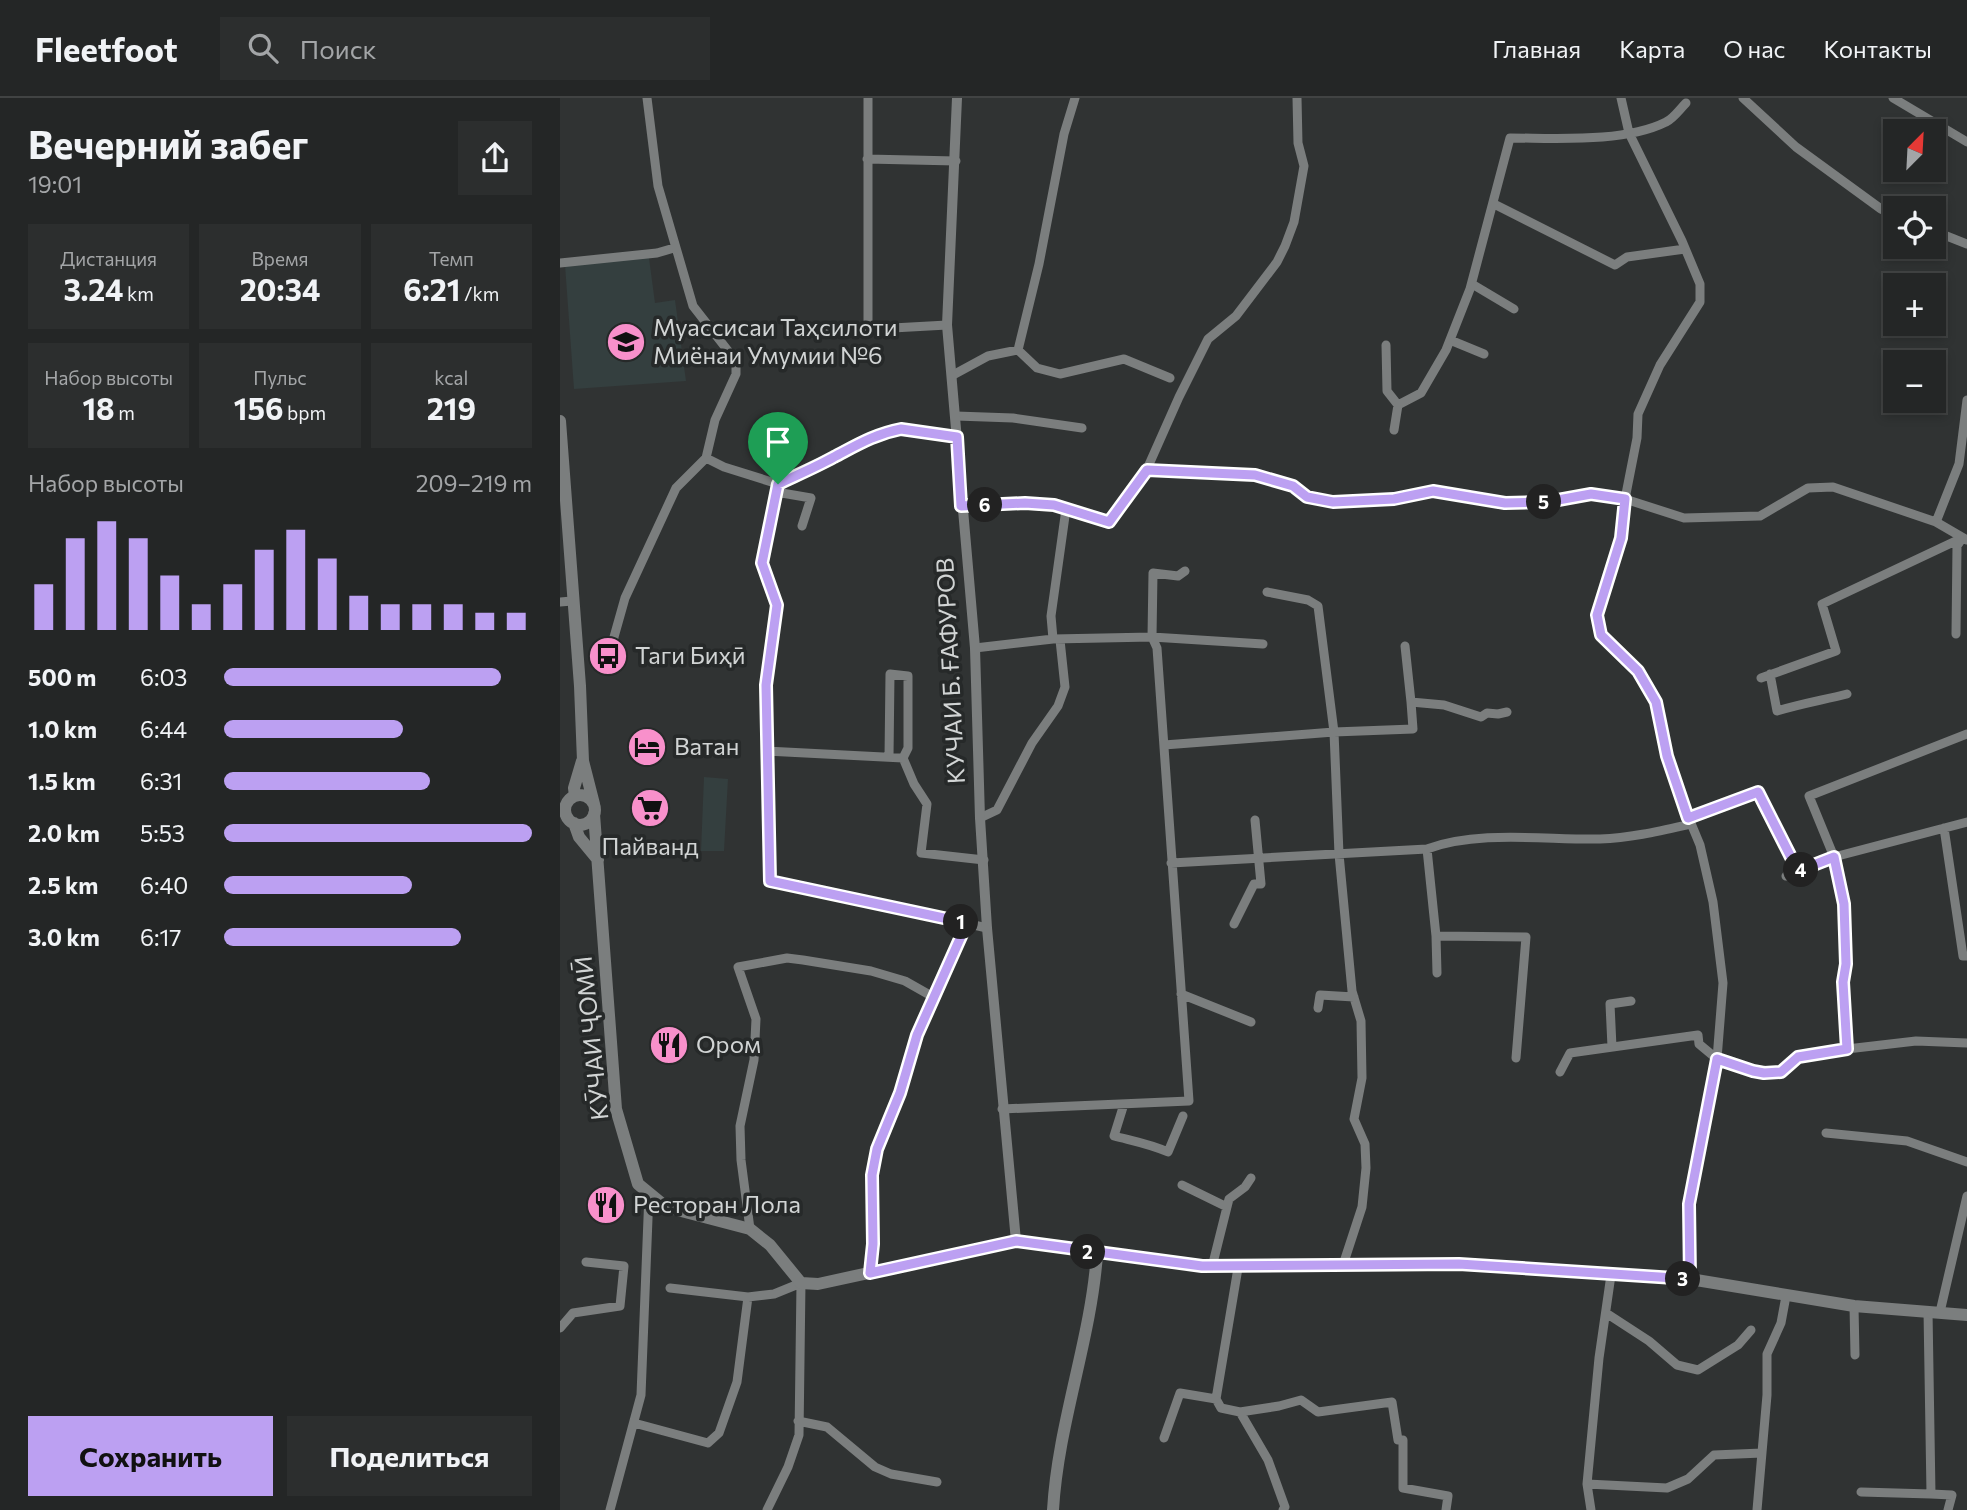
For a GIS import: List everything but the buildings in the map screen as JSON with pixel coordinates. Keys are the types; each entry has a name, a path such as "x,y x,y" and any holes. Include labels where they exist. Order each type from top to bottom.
{"main road":[{"path":"560,421 566,602 580,686 583,761 575,788 568,800 566,814 568,822 598,860"},
{"name":"КӮЧАИ ҶОМӢ","path":"583,761 594,809 616,1109 638,1184 666,1207 750,1229 769,1245 801,1283"},
{"path":"568,800 588,797 594,809 585,824 568,822"},
{"path":"801,1283 818,1284 1016,1241 1097,1254 1212,1267 1459,1264 1690,1279 1854,1306 1967,1315"},
{"path":"1053,1510 1064,1431 1095,1281 1097,1254"}],"street":[{"path":"612,665 614,637 625,598 676,488 706,458 715,420 736,374 736,361 693,306 674,248 658,186 647,98"},
{"path":"868,98 869,330"},
{"name":"КУЧАИ Б. ҒАФУРОВ","path":"957,98 947,325 975,648 980,818 987,928 1016,1241"},
{"path":"1018,350 1039,264 1064,134 1075,98"},
{"path":"961,506 1025,503 1054,505 1109,522 1147,470 1208,339 1236,316 1277,262 1285,246 1294,222 1304,166 1298,144 1297,98"},
{"path":"1621,98 1629,133 1700,284 1700,302 1660,365 1638,414 1637,438 1625,499 1621,538 1597,615 1601,635 1638,671 1656,702 1667,756 1700,845 1713,902 1723,982 1717,1059 1689,1204 1690,1279"},
{"path":"1743,98 1796,147 1883,210"},
{"path":"1893,98 1967,142"},
{"path":"1398,405 1421,393 1450,340 1472,284 1510,138 1592,137 1629,133 1668,122 1686,103"},
{"path":"867,159 956,161"},
{"path":"1494,204 1615,265 1627,257 1685,249"},
{"path":"1946,236 1967,244"},
{"path":"560,263 657,253 674,248"},
{"path":"1472,284 1514,309"},
{"path":"820,332 947,325"},
{"path":"1450,340 1484,354"},
{"path":"1386,345 1387,391 1398,405 1394,430"},
{"path":"953,375 988,356 1018,350"},
{"path":"1018,350 1037,368 1060,374 1124,359 1170,378"},
{"path":"1936,522 1959,464 1967,400"},
{"path":"956,416 1013,418 1082,428"},
{"path":"777,488 859,442 882,433 901,429 957,437"},
{"path":"706,458 777,488 811,498 802,526"},
{"path":"1147,470 1255,475 1293,486 1307,497 1333,502 1394,499 1433,491 1505,503 1547,502 1591,494 1625,499 1684,518 1760,516 1808,488 1833,487 1936,522 1965,539"},
{"path":"777,488 762,563 777,605 766,685 770,881 987,928"},
{"path":"980,818 997,810 1032,743 1058,706 1065,687 1051,616 1066,509"},
{"path":"1956,634 1957,546 1965,539"},
{"path":"1847,694 1777,711 1765,676 1836,651 1822,604 1965,539"},
{"path":"1002,1109 1189,1101 1157,648 1152,637 1153,573 1178,576 1185,571"},
{"path":"1267,592 1308,600 1318,606 1334,732 1339,854 1354,998 1361,1021 1362,1078 1354,1119 1365,1144 1366,1168 1362,1207 1343,1265"},
{"path":"975,648 1056,640 1152,637 1263,644"},
{"path":"1164,745 1413,729 1405,646"},
{"path":"889,757 890,674 908,676 908,748 903,758 914,784 927,804 921,853 984,860"},
{"path":"1411,702 1444,705 1481,717 1487,713 1507,712"},
{"path":"1847,1049 1843,982 1846,964 1844,904 1834,857 1809,796 1967,734"},
{"path":"766,751 903,758"},
{"path":"1171,863 1427,849 1446,842 1634,836 1689,821 1758,792 1798,871"},
{"path":"1234,924 1254,884 1261,884 1255,820"},
{"path":"1786,876 1834,857 1967,822"},
{"path":"1944,828 1963,956 1967,956"},
{"path":"1427,849 1437,973"},
{"path":"870,1273 873,1244 872,1175 877,1149 900,1093 917,1035 967,923"},
{"path":"1436,936 1526,937 1516,1058"},
{"path":"750,1229 741,1160 740,1126 754,1059 756,1019 738,967 787,958 803,960 871,971 905,981 934,998"},
{"path":"1181,994 1251,1022"},
{"path":"1318,1007 1320,995 1354,998"},
{"path":"1612,1047 1610,1004 1631,1001"},
{"path":"1560,1072 1570,1053 1698,1035 1699,1044 1717,1059 1764,1073 1781,1072 1798,1057 1847,1049 1916,1041 1967,1043"},
{"path":"1124,1104 1114,1136 1140,1144 1148,1143 1168,1152 1183,1116"},
{"path":"1826,1133 1907,1141 1967,1162"},
{"path":"1212,1267 1229,1199 1245,1187 1251,1178"},
{"path":"1182,1185 1227,1207"},
{"path":"610,1510 641,1395 649,1193"},
{"path":"1931,1494 1934,1311 1967,1196"},
{"path":"560,1328 573,1313 620,1306 624,1266 586,1262"},
{"path":"1238,1268 1216,1399 1221,1408 1240,1412 1301,1400 1318,1412 1392,1402 1398,1440 1403,1440 1403,1488 1448,1496 1446,1510"},
{"path":"1591,1510 1587,1484 1611,1275"},
{"path":"670,1288 748,1297 774,1294 801,1283 799,1435 767,1510"},
{"path":"1757,1510 1767,1395 1767,1353 1781,1323 1786,1296"},
{"path":"634,1423 708,1443 719,1433 737,1382 748,1297"},
{"path":"1854,1306 1855,1355"},
{"path":"1606,1313 1677,1365 1698,1370 1738,1345 1751,1330"},
{"path":"1164,1438 1180,1393 1216,1399"},
{"path":"1240,1412 1268,1460 1283,1510"},
{"path":"798,1421 828,1427 883,1471 936,1482"},
{"path":"1587,1484 1667,1488 1688,1479 1714,1454 1762,1453"},
{"path":"1861,1492 1952,1495 1948,1510"}],"shaded area":[{"name":"Муассисаи Таҳсилоти Миёнаи Умумии №6","path":"649,258 655,303 675,300 686,381 574,389 565,265"},
{"path":"704,777 728,779 724,851 701,851"}],"place":[{"name":"Муассисаи Таҳсилоти Миёнаи Умумии №6","path":"626,342"},
{"name":"Таги Биҳӣ","path":"608,656"},
{"name":"Ватан","path":"647,747"},
{"name":"Пайванд","path":"650,808"},
{"name":"Ором","path":"669,1045"},
{"name":"Ресторан Лола","path":"606,1205"}],"route":[{"path":"901,429 957,437 961,506 1025,503 1054,505 1109,522 1147,470 1255,475 1293,486 1307,497 1333,502 1394,499 1433,491 1464,494 1505,503 1547,502 1591,494 1625,499 1621,538 1597,615 1601,635 1638,671 1656,702 1667,756 1688,818 1758,792 1798,871 1834,857 1844,904 1846,964 1843,982 1847,1049 1798,1057 1781,1072 1753,1071 1717,1059 1689,1204 1690,1279 1459,1264 1238,1268 1202,1266 1016,1241 870,1273 873,1244 872,1175 877,1149 900,1093 917,1035 967,923 770,881 766,685 777,605 762,563 778,484 859,442 901,429"}]}
